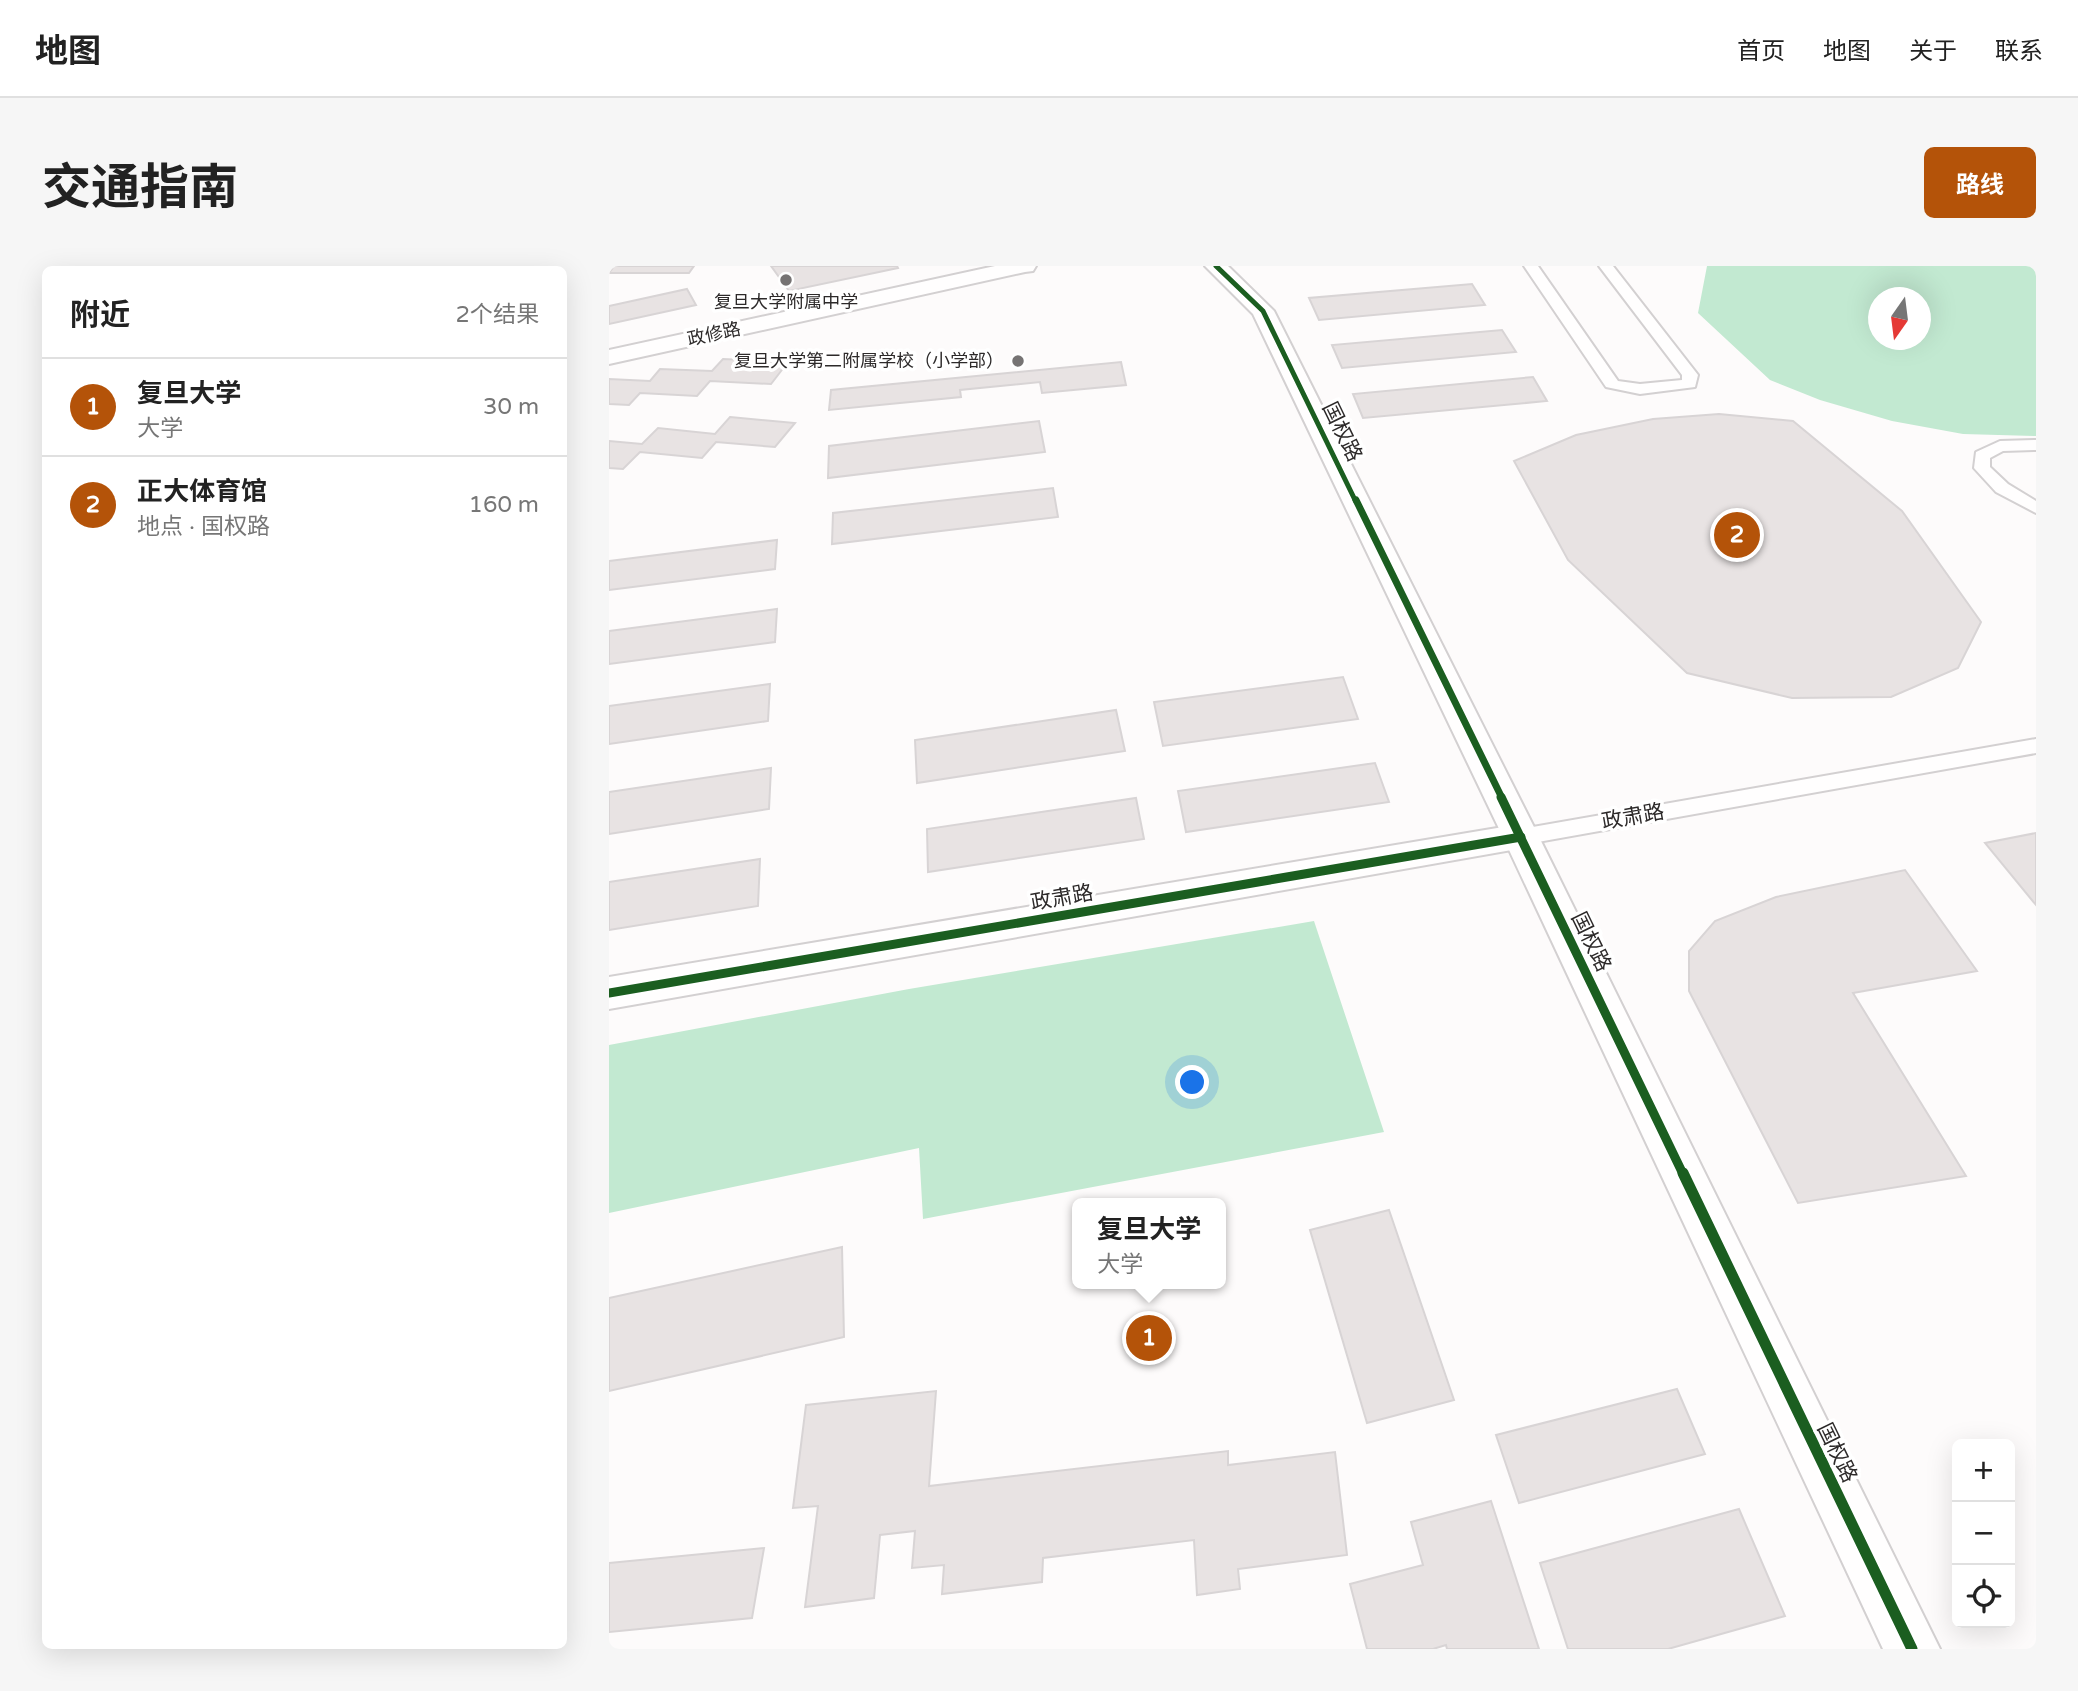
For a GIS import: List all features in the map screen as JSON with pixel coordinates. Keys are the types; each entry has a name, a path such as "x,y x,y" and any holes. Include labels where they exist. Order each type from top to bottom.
{"street":[{"name":"政修路","path":"609,357 1025,266"},
{"name":"国权路","path":"1216,266 1263,311 1521,837 1912,1649"},
{"name":"政肃路","path":"609,993 1521,837"}],"lane":[{"path":"1531,266 1612,384 1621,388 1653,389 1689,384 1690,375 1606,266"},
{"path":"2036,445 2000,446 1982,456 1982,468 2002,488 2036,508"},
{"name":"政肃路","path":"1521,837 2036,746"}],"green space":[{"path":"1707,266 2036,266 2036,436 1963,434 1892,421 1820,400 1770,380 1698,313"},
{"path":"1314,921 1384,1132 923,1219 919,1148 609,1213 609,1045 909,989"}],"building":[{"path":"614,266 694,266 689,273 609,273"},
{"path":"771,266 897,266 898,268 789,291"},
{"path":"1472,284 1485,305 1319,320 1309,298"},
{"path":"687,289 696,305 609,324 609,306"},
{"path":"1502,330 1516,352 1342,368 1332,345"},
{"path":"723,359 788,362 771,384 710,381 697,396 640,393 629,405 609,404 609,379 650,381 660,369 712,371"},
{"path":"1121,362 1126,385 1042,393 1040,382 960,390 961,397 829,410 831,390"},
{"path":"1533,377 1547,401 1363,418 1353,394"},
{"path":"1719,414 1793,421 1902,511 1981,622 1958,668 1891,697 1792,698 1687,673 1568,560 1514,461 1576,435 1653,419"},
{"path":"730,417 795,423 775,447 716,442 702,458 640,452 623,469 609,468 609,441 642,444 658,428 715,434"},
{"path":"1039,421 1045,452 828,478 829,446"},
{"path":"1053,488 1058,517 832,544 833,513"},
{"path":"777,540 775,569 609,590 609,561"},
{"path":"777,609 775,642 609,664 609,631"},
{"path":"1343,677 1358,719 1163,746 1154,702"},
{"path":"770,684 768,721 609,744 609,706"},
{"path":"1116,710 1125,751 917,783 915,740"},
{"path":"1375,763 1389,802 1186,832 1178,791"},
{"path":"771,768 769,809 609,834 609,792"},
{"path":"1136,798 1144,839 928,872 927,829"},
{"path":"2036,833 2036,905 1985,843"},
{"path":"760,859 758,906 609,930 609,882"},
{"path":"1905,870 1977,971 1853,993 1966,1176 1798,1203 1689,991 1689,951 1715,921 1776,897"},
{"path":"1389,1210 1454,1400 1367,1423 1310,1230"},
{"path":"842,1247 844,1337 609,1391 609,1298"},
{"path":"1677,1389 1705,1454 1519,1503 1496,1435"},
{"path":"936,1391 929,1486 1228,1451 1228,1465 1335,1452 1347,1555 1238,1569 1240,1589 1197,1595 1194,1540 1043,1558 1042,1582 942,1594 944,1565 912,1568 915,1531 880,1535 874,1598 805,1607 818,1506 793,1508 806,1405"},
{"path":"1491,1501 1539,1649 1447,1649 1446,1645 1433,1649 1367,1649 1350,1584 1423,1565 1411,1522"},
{"path":"1739,1509 1785,1616 1668,1649 1568,1649 1540,1563"},
{"path":"764,1548 752,1618 609,1632 609,1563"}],"cycle path":[{"path":"1216,266 1263,311 1521,837 1912,1649"},
{"path":"609,993 1521,837"}],"place":[{"name":"复旦大学附属中学","path":"786,280"},
{"name":"复旦大学第二附属学校（小学部）","path":"1018,361"},
{"name":"正大体育馆","path":"1737,535"},
{"name":"复旦大学","path":"1149,1338"}]}
